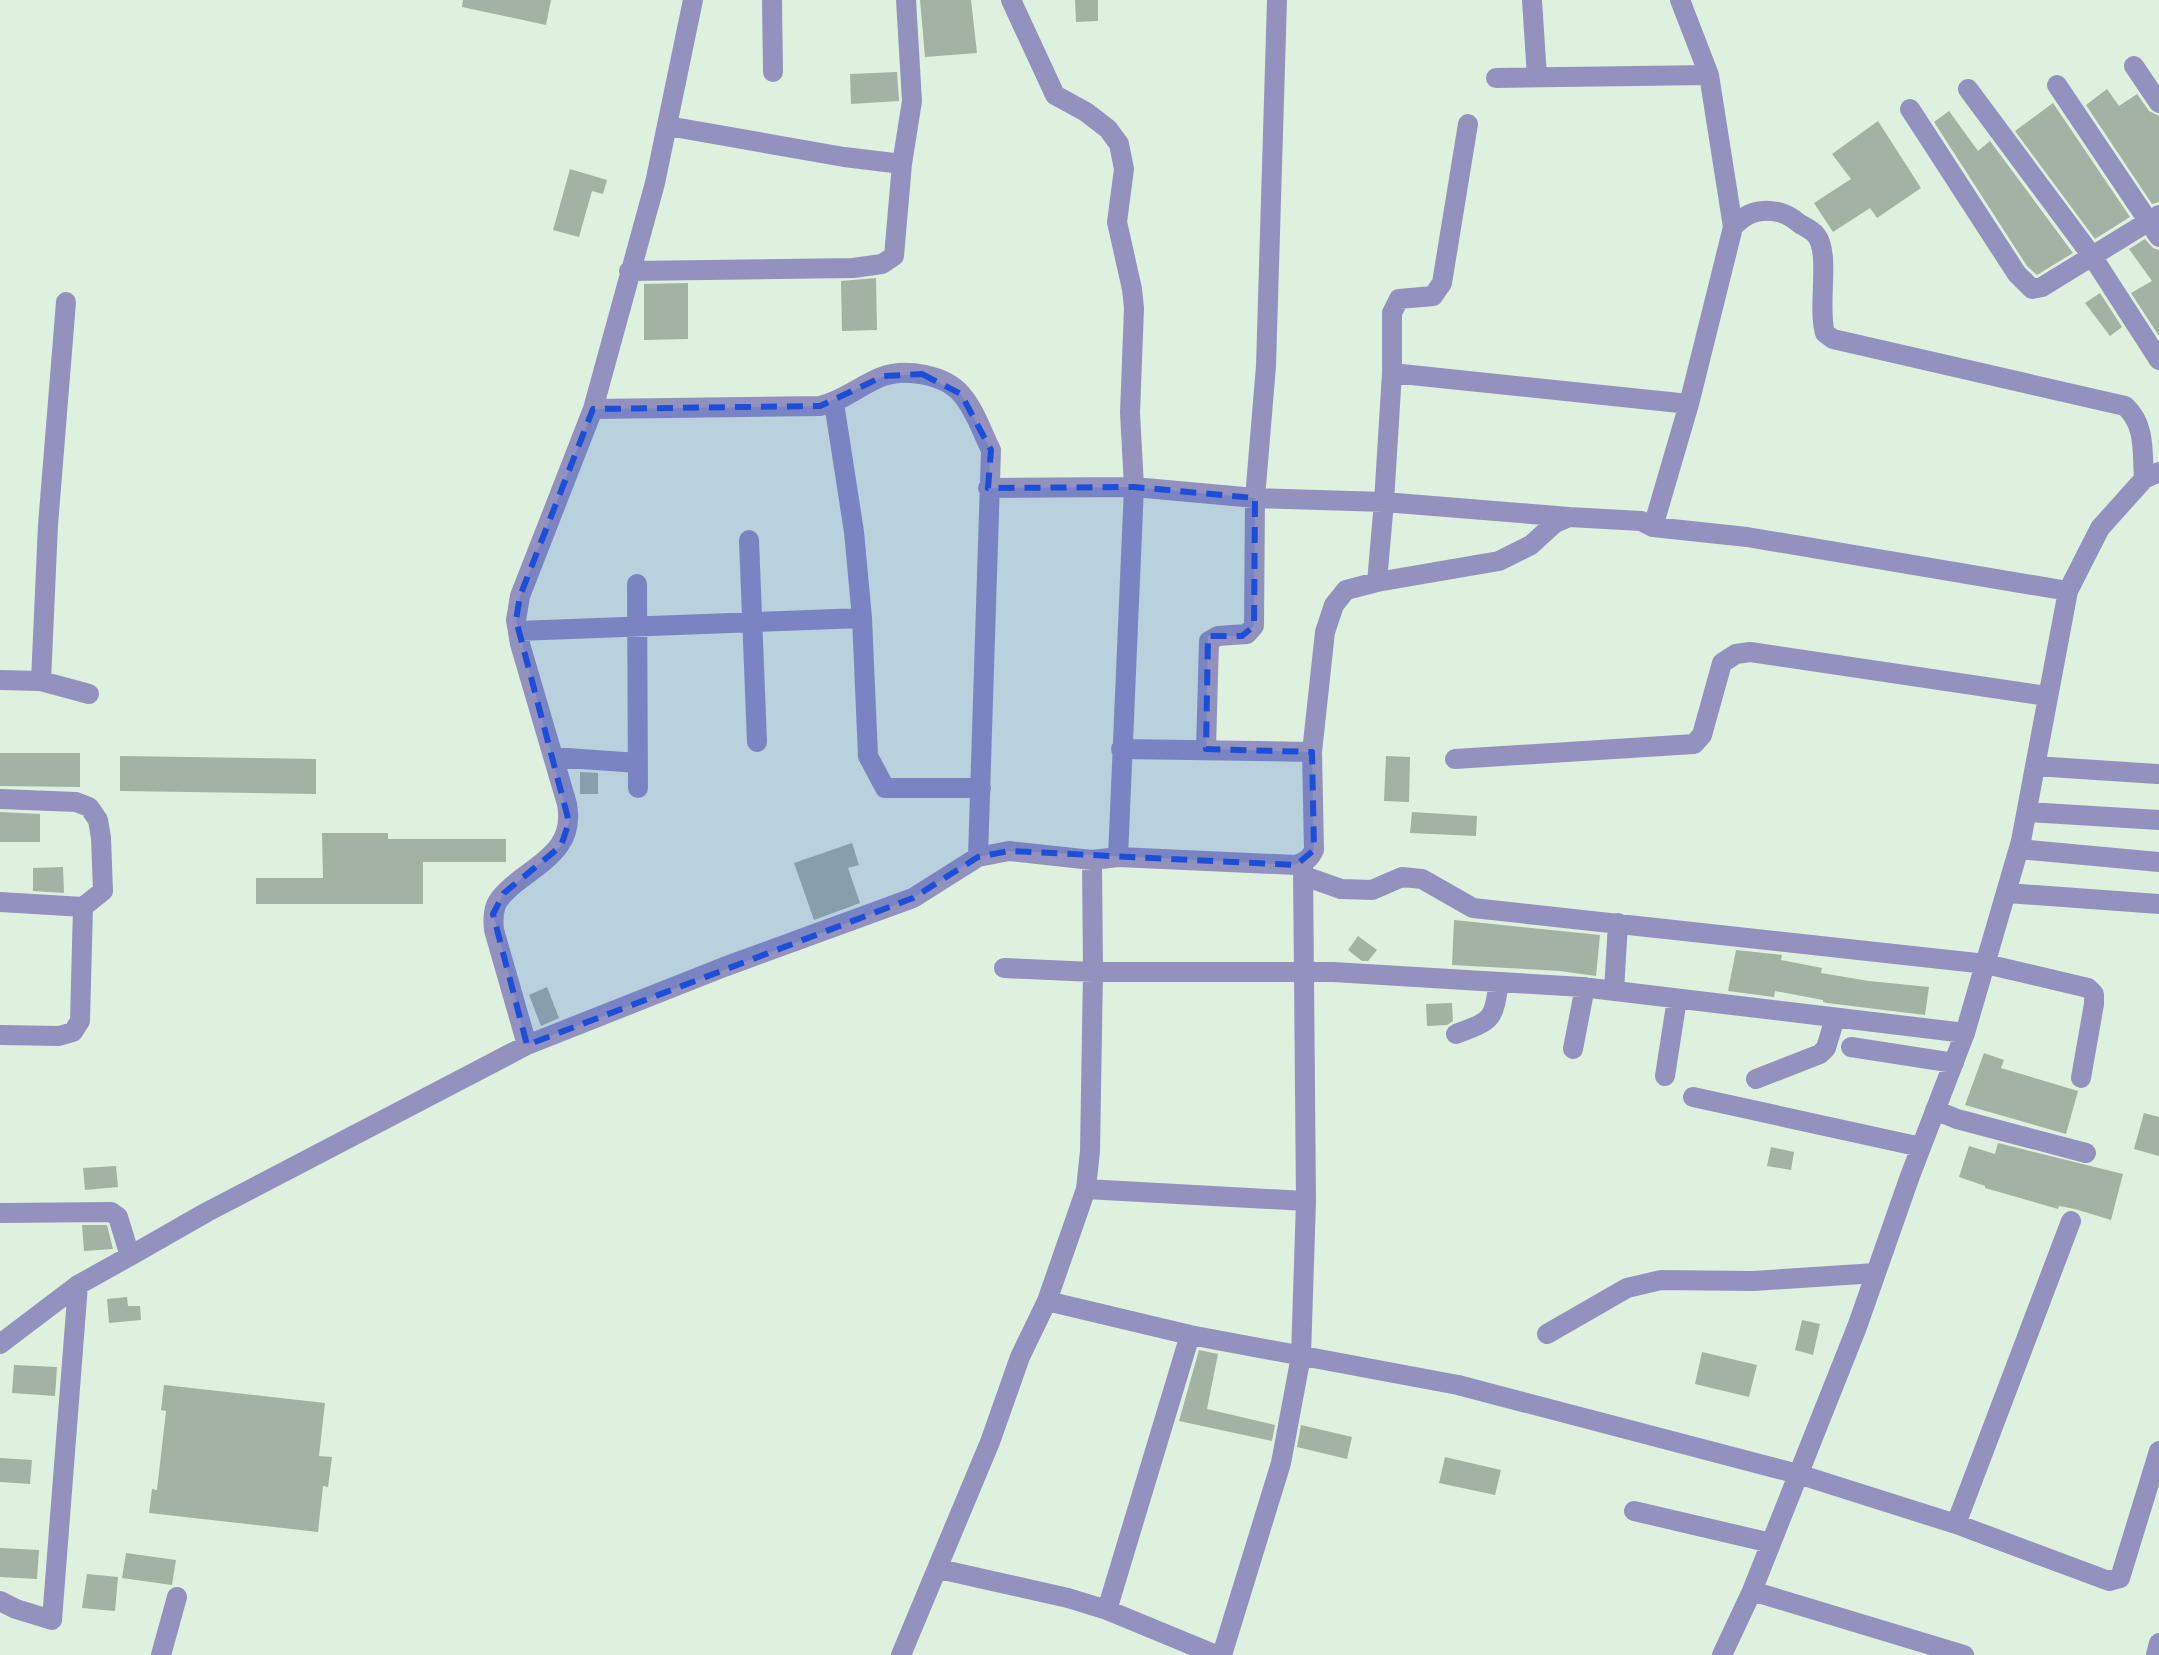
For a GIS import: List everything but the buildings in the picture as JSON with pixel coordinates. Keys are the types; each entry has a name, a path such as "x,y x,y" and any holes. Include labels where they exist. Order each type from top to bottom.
{"street":[{"path":"527,1045 494,930 493,914 504,893 561,846 569,831 567,804 516,620 520,596 593,409 668,126 693,0"},
{"path":"772,0 773,72"},
{"path":"629,271 853,268 882,264 894,256 902,164 913,91 906,0"},
{"path":"1011,0 1055,95 1086,112 1108,129 1119,144 1124,169 1117,222 1134,308 1130,413 1134,487 1118,857"},
{"path":"1206,749 1209,641 1218,636 1247,634 1254,626 1255,498 1266,366 1277,0"},
{"path":"1532,0 1537,77"},
{"path":"1653,527 1689,404 1733,227 1709,75 1680,0"},
{"path":"2134,66 2159,103"},
{"path":"1496,78 1709,75"},
{"path":"1910,109 2025,284 2032,289 2042,287 2092,256 2156,224 2057,85"},
{"path":"1968,89 2092,256 2159,360"},
{"path":"1377,582 1392,373 1392,313 1399,299 1426,299 1433,296 1442,283 1468,124"},
{"path":"668,126 902,164"},
{"path":"1722,1655 1752,1591 1798,1474 1965,1033 2019,849 2068,591 2100,528 2151,476 2137,416 2125,406 1833,339 1825,333 1821,319 1823,252 1816,235 1787,215 1769,211 1753,212 1733,227"},
{"path":"41,681 48,525 66,302"},
{"path":"593,409 820,406 834,403 884,376 900,373 922,374 944,382 961,394 991,450 978,857"},
{"path":"1392,373 1689,404"},
{"path":"834,403 854,532 862,618 868,756 885,788 981,788"},
{"path":"988,488 1134,487 1255,498 1384,502 1641,521 1653,527 1747,537 2068,591"},
{"path":"939,1569 1068,1598 1107,1610 1219,1655 1281,1463 1301,1356 1306,1201 1304,870 1314,850 1312,752 1325,632 1334,605 1346,590 1499,561 1531,545 1555,523 1569,517"},
{"path":"749,540 757,742"},
{"path":"637,584 638,788"},
{"path":"518,631 862,618"},
{"path":"1455,759 1694,744 1702,735 1722,663 1736,654 1750,652 2047,696"},
{"path":"0,680 41,681 89,694"},
{"path":"1121,749 1312,752"},
{"path":"553,757 638,763"},
{"path":"2035,766 2157,774"},
{"path":"0,799 76,802 89,807 98,820 103,891 83,907 0,902"},
{"path":"2027,812 2159,820"},
{"path":"2019,849 2159,862"},
{"path":"2,1341 78,1285 207,1212 527,1045 724,967 913,898 978,857 1009,851 1092,860 1118,857 1296,865 1341,889 1372,890 1402,877 1422,879 1473,908 1986,964 2088,988 2094,994 2081,1078"},
{"path":"901,1655 990,1442 1020,1357 1047,1301 1086,1189 1090,1151 1092,860"},
{"path":"2007,893 2159,904"},
{"path":"0,1035 59,1036 73,1032 80,1021 83,907"},
{"path":"1614,991 1618,923"},
{"path":"1004,968 1093,972 1304,972 1585,987 1965,1033"},
{"path":"1456,1034 1484,1023 1493,1015 1499,982"},
{"path":"1573,1049 1585,987"},
{"path":"1665,1076 1677,999"},
{"path":"1756,1079 1820,1054 1826,1048 1835,1018"},
{"path":"1851,1047 1954,1063"},
{"path":"1693,1097 1921,1147"},
{"path":"1935,1110 1957,1119 2086,1153"},
{"path":"1086,1189 1306,1201"},
{"path":"0,1213 111,1212 118,1217 130,1256"},
{"path":"1956,1524 2071,1221"},
{"path":"1547,1334 1627,1288 1661,1280 1753,1281 1876,1273"},
{"path":"0,1601 52,1620 78,1285"},
{"path":"1047,1301 1190,1335 1458,1385 1798,1474 1956,1524 2091,1576 2115,1580 2120,1578 2135,1537 2159,1451"},
{"path":"1107,1610 1190,1335"},
{"path":"1634,1511 1771,1543"},
{"path":"1752,1591 1964,1655"},
{"path":"161,1655 177,1597"},
{"path":"2156,1655 2159,1643"}],"highlighted area":[{"path":"922,374 961,394 991,450 988,488 1134,487 1255,498 1254,626 1242,636 1208,636 1206,749 1312,752 1314,850 1296,865 1009,851 978,857 913,898 527,1045 493,914 504,893 561,846 569,822 516,620 520,596 593,409 820,406 884,376"}]}
